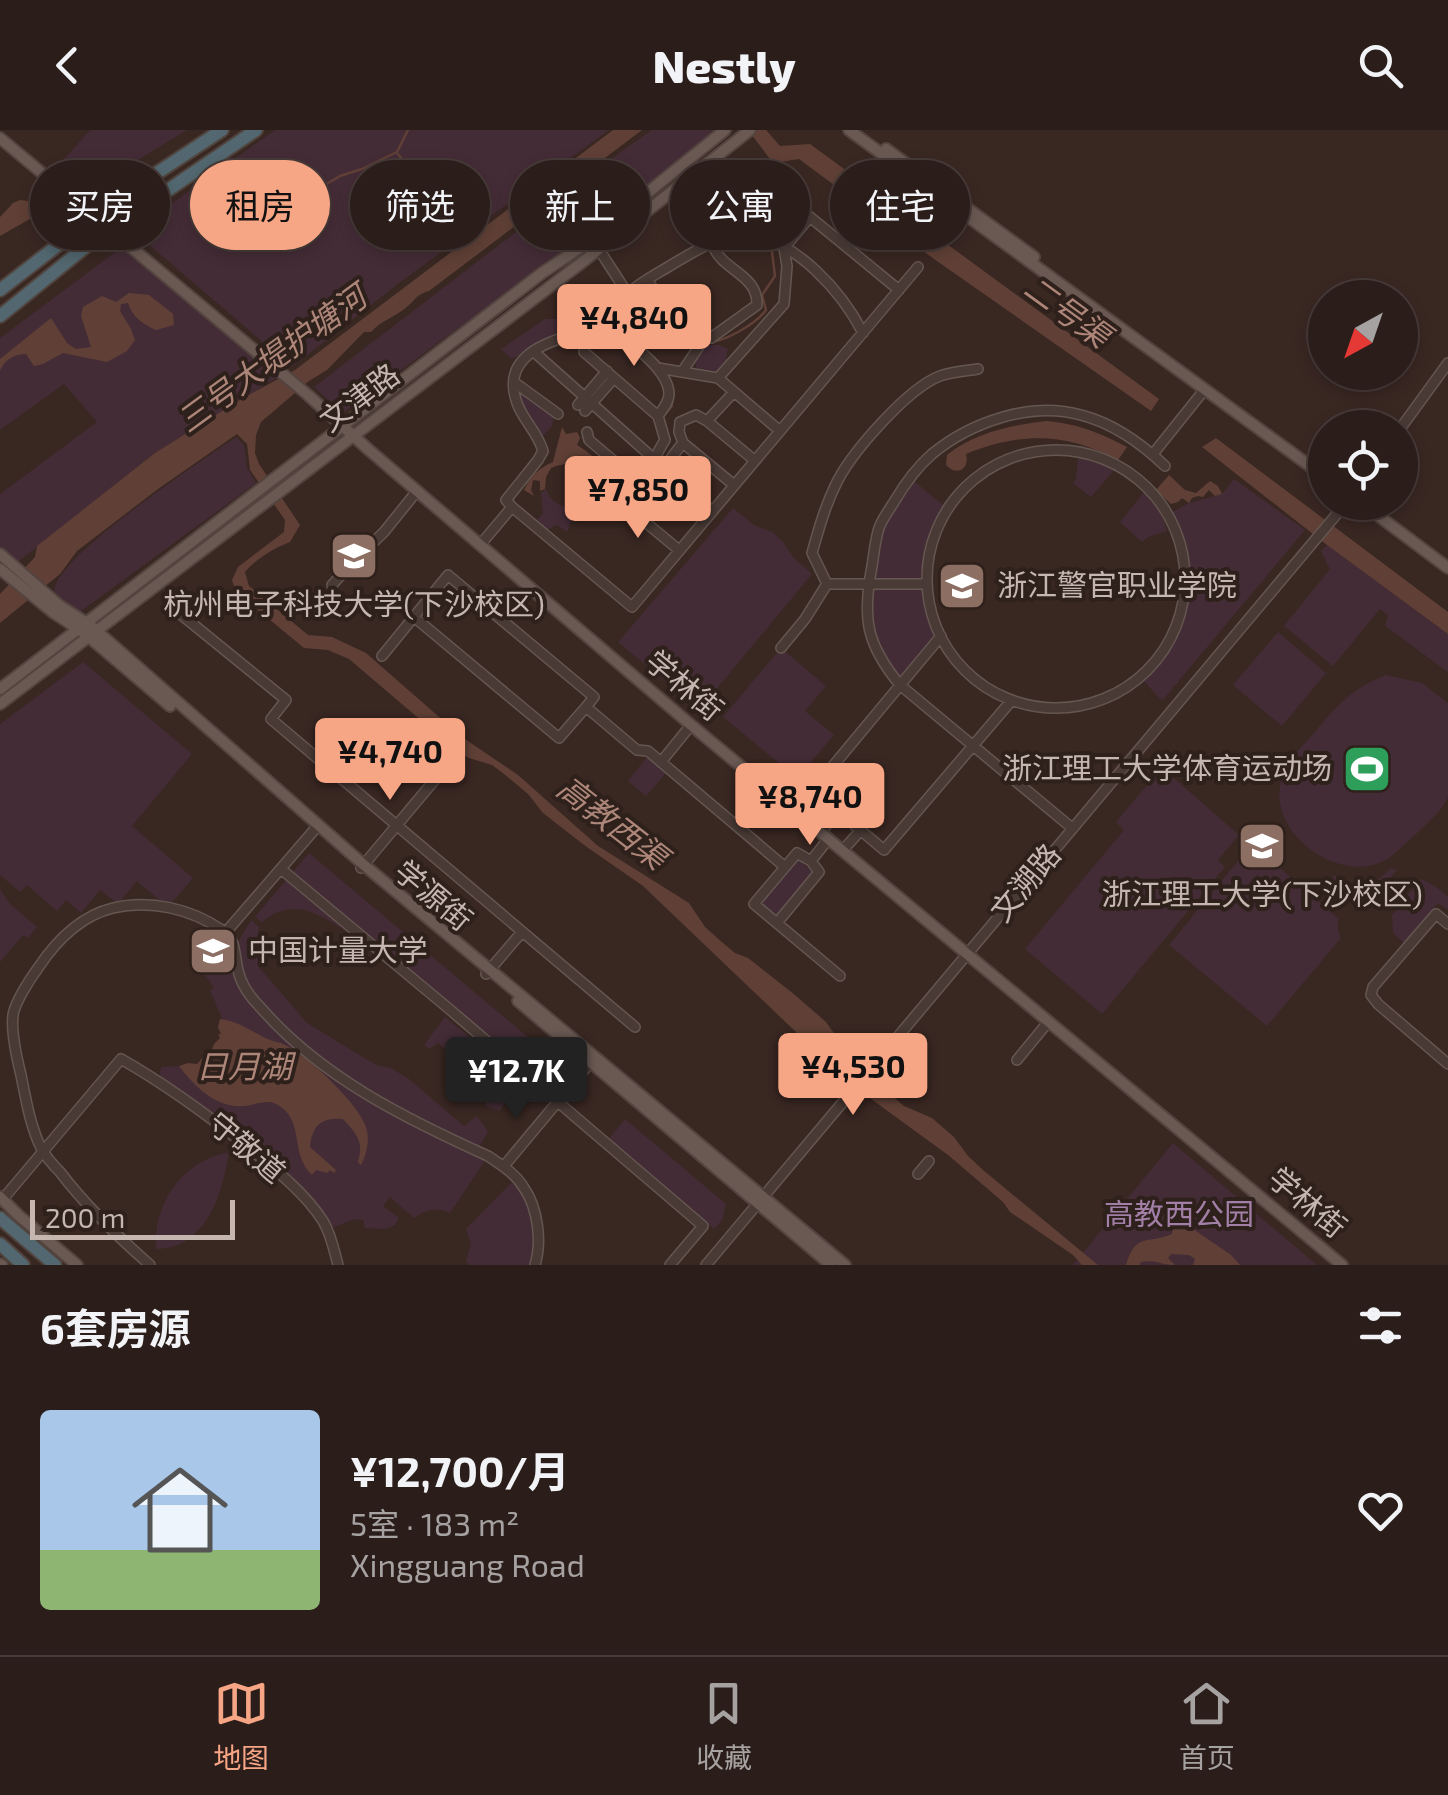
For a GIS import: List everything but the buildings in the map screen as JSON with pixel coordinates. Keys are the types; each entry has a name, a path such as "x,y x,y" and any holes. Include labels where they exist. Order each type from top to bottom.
{"highway":[{"path":"170,164 222,130"},
{"path":"0,313 89,244 256,130"},
{"path":"0,281 47,250"},
{"path":"0,290 52,250"},
{"path":"0,1218 55,1265"},
{"path":"0,1244 23,1265"}],"main road":[{"name":"文津路","path":"0,689 542,273 578,250 725,130"},
{"path":"849,130 1308,461"},
{"path":"860,130 1308,460"},
{"name":"文津路","path":"650,207 748,131"},
{"name":"学林街","path":"0,138 308,395 691,725 1342,1265"},
{"name":"文津路","path":"0,704 595,250"},
{"path":"1386,520 1448,564"},
{"path":"1392,520 1448,564"},
{"name":"学源街","path":"3,564 48,596 760,1200 831,1265"},
{"name":"学源街","path":"3,564 54,614 82,626"},
{"name":"学源街","path":"92,634 362,866"},
{"name":"学源街","path":"488,972 590,1063 845,1265"},
{"path":"1,1198 76,1265"}],"street":[{"path":"810,217 898,290"},
{"path":"599,250 624,288 610,326"},
{"path":"622,300 633,288 700,250"},
{"path":"714,250 716,256 748,280 758,295 757,305 718,378"},
{"path":"647,280 656,294 704,338 710,338 746,326 784,304 787,266 781,250"},
{"path":"785,250 834,289 863,333"},
{"path":"610,326 557,338 519,365 514,382 517,405 543,451 506,500 632,606 918,267"},
{"path":"610,326 663,368 718,378 780,431"},
{"path":"682,372 704,338"},
{"path":"533,352 585,404 712,512"},
{"path":"584,352 658,416 665,440 652,486 638,498 622,502"},
{"path":"1414,410 1448,363"},
{"path":"658,416 669,394 663,368"},
{"path":"827,584 812,553 839,477 906,397 939,376 978,369"},
{"path":"585,404 611,374"},
{"path":"514,382 558,414"},
{"path":"1153,454 1205,389"},
{"path":"707,421 734,392"},
{"path":"1072,828 900,685 883,664 872,643 866,610 879,527 903,486 930,456 961,434 1012,414 1043,410 1081,414 1114,428 1165,466"},
{"path":"734,485 683,443 680,422 696,415 754,460"},
{"path":"587,432 589,440 634,478 643,478 658,465 663,466 683,443"},
{"path":"1064,450 1100,458 1145,485 1168,514 1182,547 1186,583 1180,618 1164,651 1141,678 1110,698 1076,708 1040,708 1004,698 974,679 949,652 941,636 933,620 926,584 930,548 948,509 965,486 994,465 1028,452 1064,450"},
{"path":"332,585 384,532 417,491"},
{"path":"588,491 622,502 679,550"},
{"path":"480,545 512,506"},
{"name":"文溯路","path":"706,1265 1333,520"},
{"path":"382,656 414,617 448,576 594,697 560,738 414,617"},
{"path":"827,584 926,584"},
{"path":"781,648 827,584"},
{"path":"178,612 286,700 271,720 635,1027"},
{"path":"941,636 812,790 884,850 1012,700"},
{"path":"586,707 638,750 648,751 785,866"},
{"path":"661,762 691,725"},
{"path":"362,866 448,764"},
{"path":"811,861 838,811"},
{"path":"226,932 315,828"},
{"path":"843,850 861,830"},
{"path":"777,923 818,872 811,861 797,853 754,904 840,976"},
{"path":"281,869 703,1226 670,1265"},
{"path":"150,1265 78,1196 43,1152 30,1120 13,1014 29,980 67,932 90,916 141,904 174,907 226,932 234,941 240,977 247,992 300,1047 372,1098 504,1166 524,1188 533,1208 537,1228 535,1265"},
{"path":"1448,924 1436,914 1370,995 1448,1064"},
{"path":"488,972 522,932"},
{"path":"1017,1060 1049,1021"},
{"name":"守敬道","path":"43,1152 121,1059 218,1123 297,1190 323,1222 338,1265"},
{"path":"504,1166 590,1063"},
{"path":"1,1198 43,1152"},
{"path":"918,1174 929,1161"}],"green space":[{"path":"90,130 187,130 138,160 63,160"},
{"path":"275,130 609,130 568,160 510,160 510,202 490,217 490,160 350,160 350,250 444,250 292,367 155,250 170,250 170,205 190,190 190,250 330,250 330,160 233,160"},
{"path":"652,130 730,130 689,160 670,160 670,174 650,188 650,160 610,160"},
{"path":"510,237 510,250 565,250 342,413 314,387"},
{"path":"118,250 133,250 283,374 155,453 10,568 0,559 0,494 97,422 64,384 0,430 0,338"},
{"path":"545,319 561,319 568,327 512,359 501,349"},
{"path":"700,344 728,349 725,363 717,371 696,368"},
{"path":"517,388 554,415 552,426 542,437 521,406"},
{"path":"236,437 244,445 247,468 256,483 77,614 54,591 61,575 104,533"},
{"path":"1078,456 1115,469 1091,497 1073,483"},
{"path":"910,478 948,509 933,539 928,572 930,605 941,636 900,685 883,664 866,610 879,527"},
{"path":"1234,479 1305,530 1162,701 1141,678 1170,638 1184,601 1183,561 1168,514 1189,503 1222,494"},
{"path":"546,489 560,505 573,506 591,494 615,502 617,509 606,520 584,508 571,521 567,532 556,525 546,531 536,521 543,513 541,493"},
{"path":"1144,492 1162,515 1167,531 1142,542 1120,522"},
{"path":"733,508 754,525 772,532 812,574 699,710 618,642"},
{"path":"1327,545 1448,634 1448,672 1385,626 1388,615 1380,609 1333,666 1284,626 1330,569 1321,551"},
{"path":"1278,632 1326,673 1282,726 1233,685"},
{"path":"781,648 826,686 805,711 834,735 811,762 821,771 808,787 723,717"},
{"path":"83,662 192,754 132,826 193,878 168,907 137,881 118,904 100,890 81,913 66,900 57,911 27,885 20,892 0,875 0,724"},
{"name":"浙江理工大学体育运动场","path":"1386,675 1422,683 1448,703 1448,796 1430,820 1389,858 1358,867 1339,864 1304,844 1291,830 1282,813 1279,794 1283,775 1297,752 1338,706"},
{"path":"647,757 666,773 646,796 628,781"},
{"path":"1162,774 1175,779 1239,835 1218,860 1225,867 1102,1014 1025,949 1124,830 1116,822 1154,777"},
{"path":"1252,844 1338,918 1341,938 1267,1026 1169,945"},
{"path":"309,853 542,1049 526,1068 292,873"},
{"path":"799,860 811,871 810,876 780,914 773,915 763,908 762,900 793,862"},
{"path":"1391,868 1397,870 1372,899 1357,900 1332,881 1334,875 1347,884 1361,879 1378,880"},
{"path":"1421,879 1448,897 1448,910 1438,903 1404,943 1393,933 1392,915"},
{"path":"286,880 350,933 297,909 274,914 262,922 255,917"},
{"path":"0,889 10,904 37,927 28,938 23,935 0,962"},
{"path":"251,920 259,927 256,945 262,959 257,965 307,1023 376,1065 391,1068 409,1079 464,1126 477,1116 488,1132 477,1150 488,1156 450,1213 431,1210 414,1218 390,1197 383,1206 399,1218 395,1225 365,1228 363,1220 354,1219 327,1230 302,1196 159,1081 161,1067 205,1071 231,1040 210,990 214,988 198,965 221,938 235,947"},
{"path":"445,1017 520,1078 500,1111 485,1106 492,1088 438,1043 429,1049 424,1045"},
{"path":"625,1119 726,1204 722,1220 714,1229 609,1139"},
{"name":"高教西公园","path":"1173,1143 1317,1265 1073,1265"},
{"path":"229,1152 209,1216 188,1240 156,1249 160,1215 174,1186 198,1164"},
{"path":"516,1178 533,1208 535,1265 470,1265 466,1262 471,1243 466,1229"}],"water":[{"path":"613,130 642,130 602,160 573,160"},
{"path":"748,130 766,130 780,146 810,144 832,160 830,182 810,167 810,160 771,160"},
{"path":"20,200 30,201 30,219 0,236 0,217"},
{"path":"510,208 510,230 490,245 490,223"},
{"path":"454,250 483,250 403,310 371,332 364,332 327,370 261,422 255,453 259,464 300,525 290,542 266,554 245,572 249,586 308,635 332,637 366,653 462,737 518,775 598,846 689,903 705,927 724,944 748,958 826,1022 856,1064 904,1106 932,1118 983,1170 1098,1265 1082,1265 1010,1212 948,1155 867,1096 821,1044 797,1033 643,886 543,813 504,774 457,751 349,659 328,650 304,648 236,592 232,580 238,567 284,532 285,520 250,470 247,444 237,434 77,551 60,574 0,623 0,594 35,557 37,546 155,453 295,370"},
{"path":"922,250 955,250 1159,399 1151,411"},
{"path":"129,293 149,295 173,314 174,325 156,330 139,320 128,303 121,304 120,311 135,340 127,351 107,362 63,353 34,366 22,354 7,361 0,371 0,359 51,318 67,343 76,349 91,347 81,316 83,307 102,296 116,302"},
{"path":"1046,421 1088,429 1127,447 1118,460 1080,444 1024,439 966,454 962,470 946,465 947,455 969,441 1007,428"},
{"path":"562,427 566,434 577,432 577,445 603,468 608,488 589,483 580,467 564,464 551,468 545,489 540,491 540,481 533,480 534,496 524,490 536,473 553,462"},
{"path":"1216,438 1308,507 1308,520 1325,520 1448,612 1448,634 1327,545 1202,447"},
{"path":"1169,475 1185,490 1196,493 1210,481 1222,494 1215,496 1209,490 1189,503 1182,498 1171,504 1156,490"},
{"name":"日月湖","path":"220,1019 285,1045 331,1081 366,1127 367,1146 361,1165 358,1138 343,1119 324,1121 313,1133 310,1147 336,1170 316,1170 312,1175 301,1158 292,1121 281,1107 267,1102 233,1106 207,1094 192,1081 179,1066 197,1064 210,1054 220,1038"},
{"path":"1188,1220 1196,1231 1240,1265 1193,1265 1195,1259 1189,1255 1171,1254 1168,1258 1175,1265 1150,1261 1126,1265 1139,1243 1172,1234 1173,1221"}],"waterway":[{"path":"330,182 397,152 408,130"},
{"path":"398,154 402,160"},
{"path":"705,342 738,332 766,310 762,295 775,276 773,250"},
{"path":"628,336 623,330 639,302 652,300 698,338"},
{"path":"642,347 662,365"},
{"path":"664,415 672,401"},
{"path":"608,481 626,492 645,485 656,473 655,466"}],"place":[{"name":"杭州电子科技大学(下沙校区)","path":"354,556"},
{"name":"浙江警官职业学院","path":"962,586"},
{"name":"浙江理工大学体育运动场","path":"1367,769"},
{"name":"浙江理工大学(下沙校区)","path":"1262,846"},
{"name":"中国计量大学","path":"213,951"}],"water label":[{"name":"二号渠","path":"1067,312"},
{"name":"三号大堤护塘河","path":"272,359"},
{"name":"高教西渠","path":"612,823"}]}
